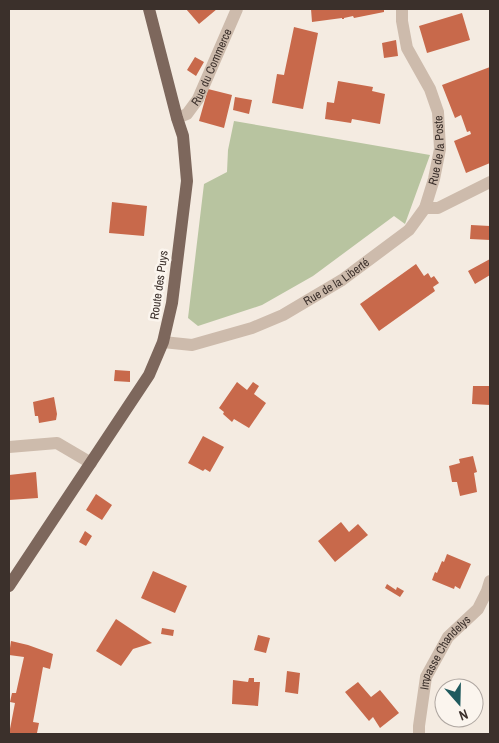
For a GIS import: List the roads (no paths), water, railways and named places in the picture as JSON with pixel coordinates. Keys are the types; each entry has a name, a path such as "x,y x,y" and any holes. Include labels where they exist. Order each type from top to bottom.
{"main road":[{"name":"Route des Puys","path":"9,586 149,375 163,342 172,303 187,181 183,136 148,9"}],"street":[{"name":"Rue du Commerce","path":"177,118 187,114 198,99 237,9"},
{"name":"Rue de la Poste","path":"402,9 402,22 407,48 430,90 438,112 440,150 425,208"},
{"path":"425,208 438,208 490,182"},
{"name":"Rue de la Liberté","path":"163,342 192,345 252,328 283,315 342,280 408,230 425,208"},
{"path":"9,447 57,443 90,463"},
{"name":"Impasse Chandelys","path":"419,734 426,677 448,637 478,609 487,592 490,581"}]}
